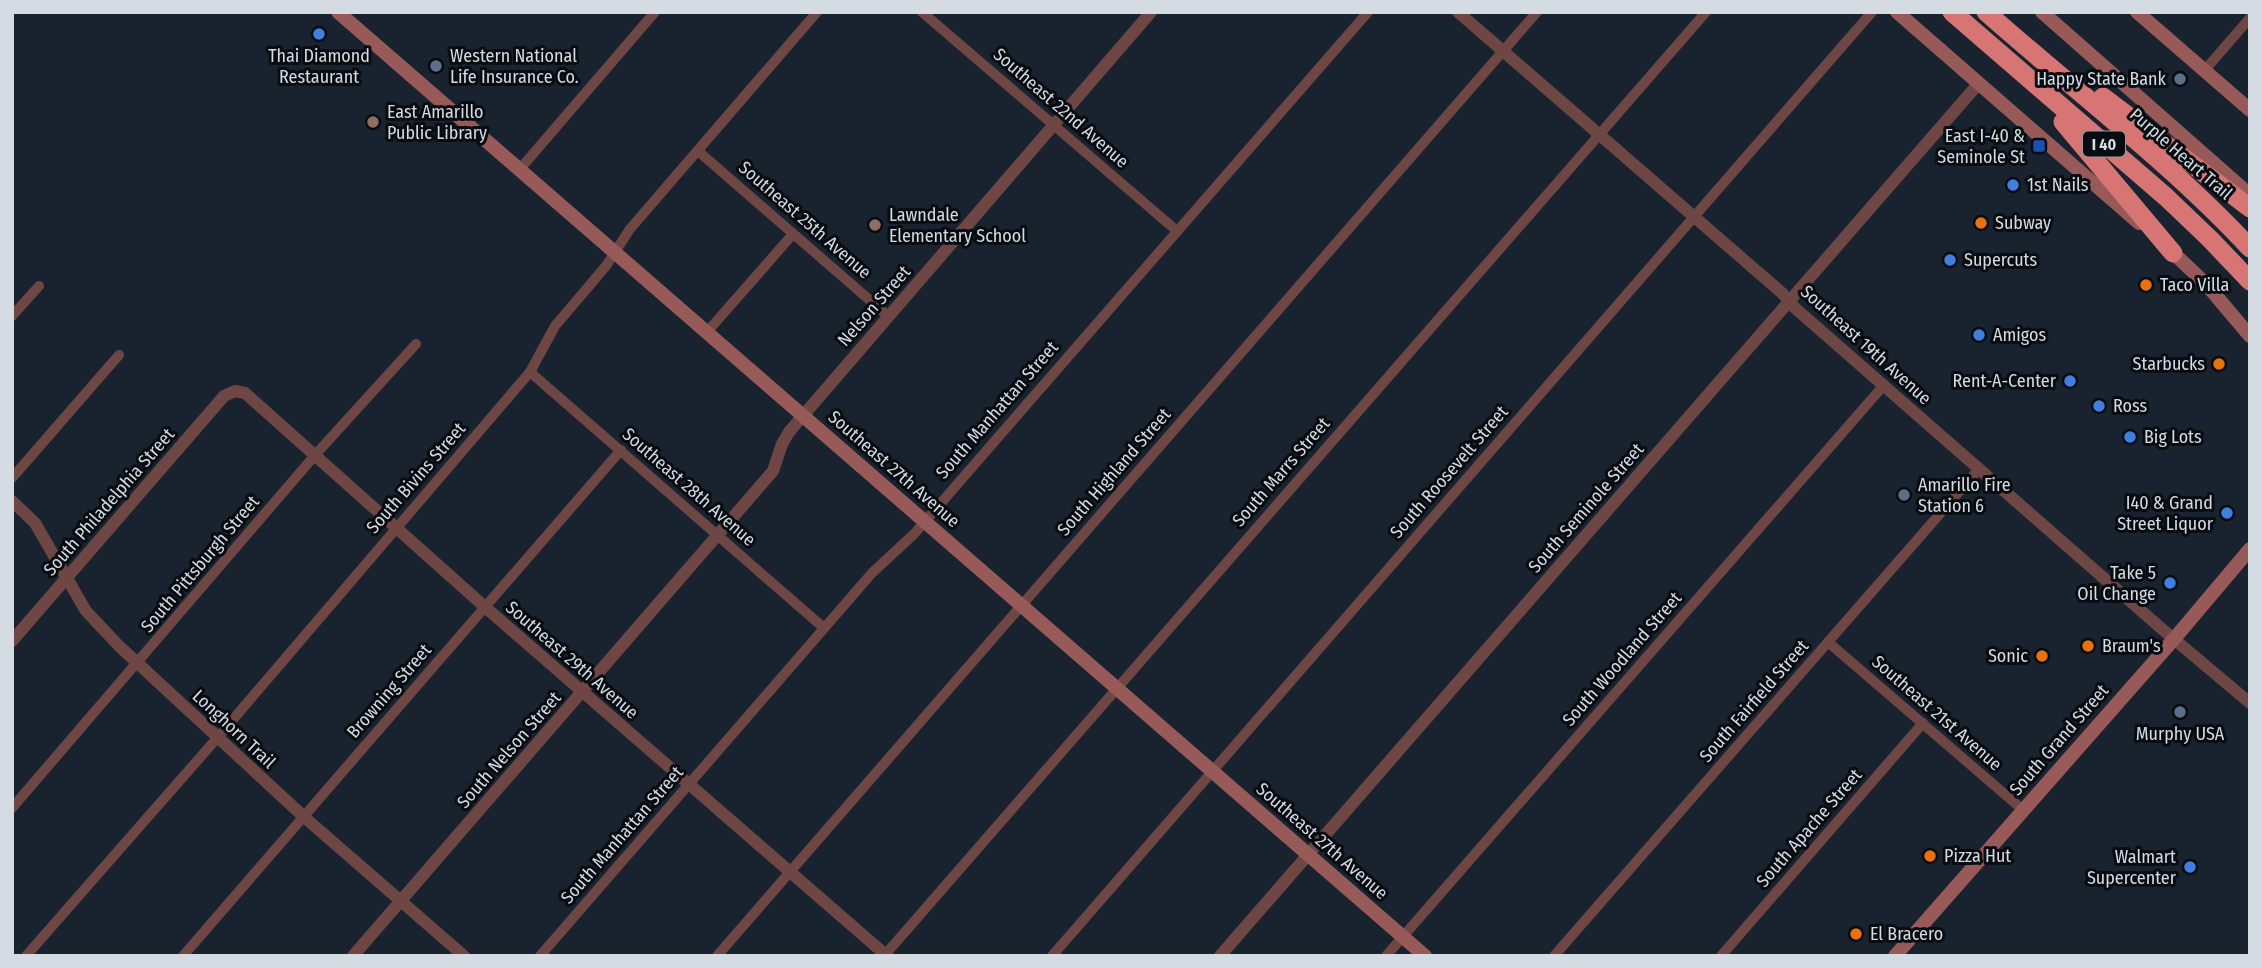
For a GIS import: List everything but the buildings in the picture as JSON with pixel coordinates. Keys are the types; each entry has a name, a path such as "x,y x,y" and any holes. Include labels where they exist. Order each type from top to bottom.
{"highway":[{"name":"I 40","path":"1952,12 2166,197 2250,281"},
{"name":"Purple Heart Trail","path":"1986,12 2199,198 2250,248"},
{"path":"2004,28 2065,67 2149,134 2206,173 2250,208"},
{"path":"2008,61 2077,137 2173,253"}],"main road":[{"name":"Southeast 27th Avenue","path":"338,12 1425,956"},
{"path":"1898,12 2173,253 2206,284 2250,336"},
{"path":"2042,12 2250,195"},
{"path":"2137,12 2250,110"},
{"name":"South Grand Street","path":"1895,956 2250,549"}],"street":[{"path":"520,169 654,12"},
{"name":"South Bivins Street","path":"26,956 218,737 530,372 555,326 606,266 629,229 817,12"},
{"name":"Southeast 22nd Avenue","path":"922,12 1177,231"},
{"name":"Nelson Street","path":"717,535 773,471 782,444 803,415 1151,12"},
{"name":"South Manhattan Street","path":"540,956 872,573 900,548 924,521 1368,12"},
{"name":"Southeast 19th Avenue","path":"1458,12 2250,703"},
{"name":"South Highland Street","path":"717,956 1537,12"},
{"name":"South Marrs Street","path":"885,955 1706,12"},
{"name":"South Roosevelt Street","path":"1052,956 1872,12"},
{"path":"2204,71 2250,18"},
{"name":"South Seminole Street","path":"1220,956 1979,83"},
{"name":"Southeast 25th Avenue","path":"698,151 888,317"},
{"path":"707,332 793,234"},
{"path":"12,316 38,286"},
{"name":"South Pittsburgh Street","path":"12,808 316,454 416,344"},
{"path":"12,478 119,355"},
{"name":"Southeast 28th Avenue","path":"530,372 824,628"},
{"name":"South Woodland Street","path":"1386,956 1884,385"},
{"name":"Southeast 29th Avenue","path":"235,391 245,393 316,454 395,528 885,955"},
{"name":"South Philadelphia Street","path":"12,641 223,396 235,391"},
{"name":"Browning Street","path":"183,956 621,450"},
{"name":"South Fairfield Street","path":"1554,956 1979,469"},
{"name":"Longhorn Trail","path":"12,500 35,523 86,611 138,664 303,816 464,956"},
{"name":"South Nelson Street","path":"353,956 717,535"},
{"name":"Southeast 21st Avenue","path":"1828,642 2023,810"},
{"name":"South Apache Street","path":"1721,956 1923,723"}],"place":[{"name":"Thai Diamond Restaurant","path":"319,34"},
{"name":"Western National Life Insurance Co.","path":"436,66"},
{"name":"Happy State Bank","path":"2180,79"},
{"name":"East Amarillo Public Library","path":"373,122"},
{"name":"East I-40 & Seminole St","path":"2039,146"},
{"name":"1st Nails","path":"2013,185"},
{"name":"Subway","path":"1981,223"},
{"name":"Lawndale Elementary School","path":"875,225"},
{"name":"Supercuts","path":"1950,260"},
{"name":"Taco Villa","path":"2146,285"},
{"name":"Amigos","path":"1979,335"},
{"name":"Starbucks","path":"2219,364"},
{"name":"Rent-A-Center","path":"2070,381"},
{"name":"Ross","path":"2099,406"},
{"name":"Big Lots","path":"2130,437"},
{"name":"Amarillo Fire Station 6","path":"1904,495"},
{"name":"I40 & Grand Street Liquor","path":"2227,513"},
{"name":"Take 5 Oil Change","path":"2170,583"},
{"name":"Braum's","path":"2088,646"},
{"name":"Sonic","path":"2042,656"},
{"name":"Murphy USA","path":"2180,712"},
{"name":"Pizza Hut","path":"1930,856"},
{"name":"Walmart Supercenter","path":"2190,867"},
{"name":"El Bracero","path":"1856,934"}]}
